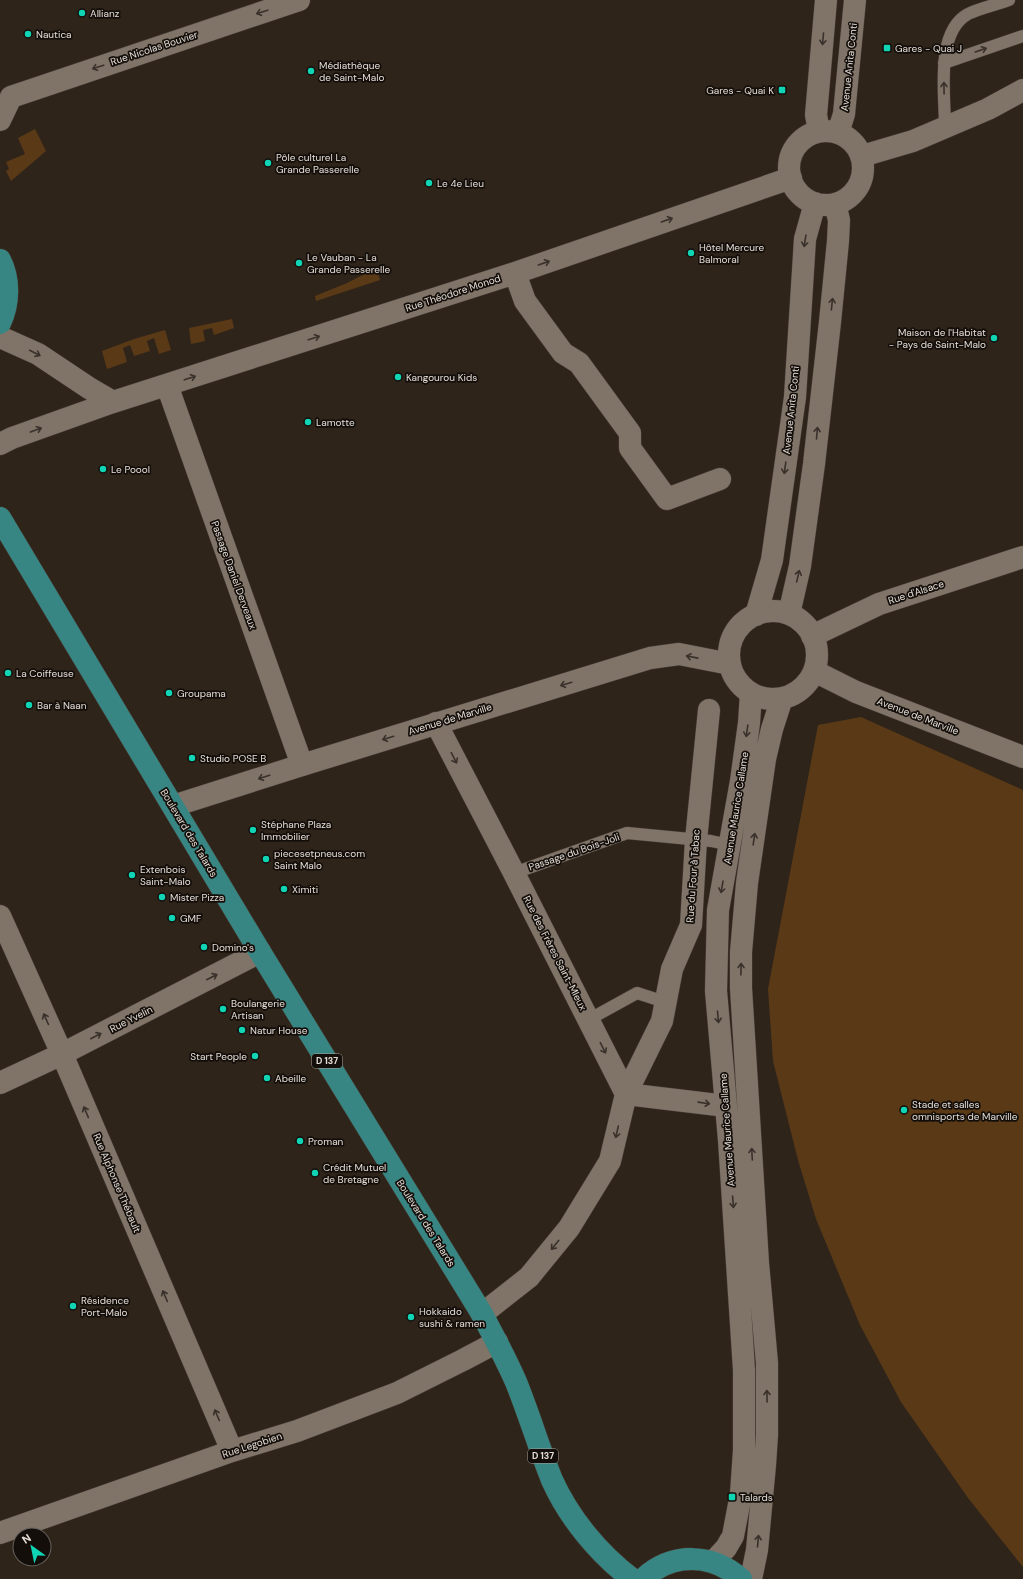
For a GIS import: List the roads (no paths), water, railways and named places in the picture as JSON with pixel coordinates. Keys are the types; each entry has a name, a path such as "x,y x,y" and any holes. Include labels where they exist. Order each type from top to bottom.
{"main road":[{"path":"0,260 8,290 4,313 0,323"},
{"name":"Boulevard des Talards","path":"0,518 260,952 482,1314 516,1383 553,1481 565,1503 582,1529 609,1560 632,1579"},
{"path":"643,1579 651,1572 666,1564 683,1560 713,1562 741,1579"}],"street":[{"name":"Rue Nicolas Bouvier","path":"0,120 5,98 298,0"},
{"path":"826,0 816,115 829,132"},
{"name":"Avenue Anita Conti","path":"829,132 844,114 855,0"},
{"path":"862,156 913,141 988,109 1023,90"},
{"path":"829,132 848,138 856,146 862,156 863,168 861,180 855,191 846,199 825,203 805,198 796,189 791,178 789,166 792,154 798,143 808,136 829,132"},
{"name":"Rue Théodore Monod","path":"0,444 12,438 113,402 515,273 791,178"},
{"path":"789,614 800,566 814,464 838,241 839,220 825,203"},
{"name":"Avenue Anita Conti","path":"756,615 772,560 794,397 805,239 825,203"},
{"path":"515,273 525,300 563,353 579,363 630,433 630,448 667,499 720,479"},
{"path":"0,337 38,354 113,402"},
{"name":"Passage Daniel Derveaux","path":"167,385 302,765"},
{"name":"Rue d'Alsace","path":"812,636 879,604 1023,557"},
{"path":"775,611 789,614 798,619 807,627 812,636 816,647 817,659 814,671 805,687 796,693 782,698 765,698 750,693 741,685 734,675 730,664 730,649 734,635 743,623 756,615 775,611"},
{"name":"Avenue de Marville","path":"173,806 436,723 650,658 679,654 730,664"},
{"name":"Avenue de Marville","path":"814,671 856,692 1023,757"},
{"name":"Avenue Maurice Callame","path":"713,1562 726,1548 732,1536 741,1494 744,1450 744,1370 726,1106 716,990 718,910 741,781 749,723 750,693"},
{"name":"Avenue Maurice Callame","path":"751,1579 757,1550 768,1434 767,1363 758,1263 742,995 741,952 747,883 765,759 772,729 782,698"},
{"name":"Rue du Four à Tabac","path":"482,1314 529,1277 569,1228 610,1161 626,1094 662,1022 672,969 691,924 696,840 709,710"},
{"name":"Rue des Frères Saint-Mleux","path":"436,723 626,1094"},
{"name":"Rue Alphonse Thébault","path":"0,916 62,1054 232,1451"},
{"name":"Rue Yvelin","path":"0,1083 62,1054 260,952"},
{"path":"626,1094 726,1106"},
{"name":"Rue Legobien","path":"0,1533 232,1451 297,1431 397,1393 497,1342"}],"lane":[{"path":"945,127 944,63 949,36 955,24 968,14 1009,0"},
{"path":"944,63 1023,36"},
{"name":"Passage du Bois-Joli","path":"514,873 627,834 720,842 730,845"},
{"path":"588,1020 637,993 665,1002"}],"place":[{"name":"Allianz","path":"82,13"},
{"name":"Nautica","path":"28,34"},
{"name":"Gares - Quai J","path":"887,48"},
{"name":"Médiathèque de Saint-Malo","path":"311,71"},
{"name":"Gares - Quai K","path":"782,90"},
{"name":"Pôle culturel La Grande Passerelle","path":"268,163"},
{"name":"Le 4e Lieu","path":"429,183"},
{"name":"Hôtel Mercure Balmoral","path":"691,253"},
{"name":"Le Vauban - La Grande Passerelle","path":"299,263"},
{"name":"Maison de l'Habitat - Pays de Saint-Malo","path":"994,338"},
{"name":"Kangourou Kids","path":"398,377"},
{"name":"Lamotte","path":"308,422"},
{"name":"Le Poool","path":"103,469"},
{"name":"La Coiffeuse","path":"8,673"},
{"name":"Groupama","path":"169,693"},
{"name":"Bar à Naan","path":"29,705"},
{"name":"Studio POSE B","path":"192,758"},
{"name":"Stéphane Plaza Immobilier","path":"253,830"},
{"name":"piecesetpneus.com Saint Malo","path":"266,859"},
{"name":"Extenbois Saint-Malo","path":"132,875"},
{"name":"Ximiti","path":"284,889"},
{"name":"Mister Pizza","path":"162,897"},
{"name":"GMF","path":"172,918"},
{"name":"Domino's","path":"204,947"},
{"name":"Boulangerie Artisan","path":"223,1009"},
{"name":"Natur House","path":"242,1030"},
{"name":"Start People","path":"255,1056"},
{"name":"Abeille","path":"267,1078"},
{"name":"Stade et salles omnisports de Marville","path":"904,1110"},
{"name":"Proman","path":"300,1141"},
{"name":"Crédit Mutuel de Bretagne","path":"315,1173"},
{"name":"Résidence Port-Malo","path":"73,1306"},
{"name":"Hokkaido sushi & ramen","path":"411,1317"},
{"name":"Talards","path":"732,1497"}]}
